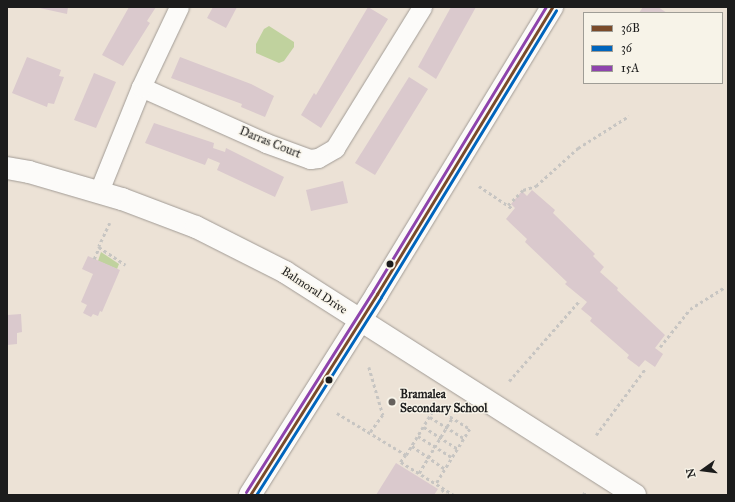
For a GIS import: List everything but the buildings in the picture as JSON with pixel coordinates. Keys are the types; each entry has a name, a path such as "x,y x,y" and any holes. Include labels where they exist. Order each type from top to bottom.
{"street":[{"path":"99,191 141,87 179,7"},
{"name":"Darras Court","path":"141,87 266,142 310,159 318,158 335,148 422,7"},
{"path":"250,495 360,321 552,7"},
{"name":"Balmoral Drive","path":"7,168 99,191 196,227 285,272 635,495"}],"path":[{"path":"508,205 523,190 536,186 578,148 629,116"},
{"path":"479,186 512,208"},
{"path":"94,259 110,223"},
{"path":"99,248 126,265"},
{"path":"660,347 690,309 724,287"},
{"path":"509,381 580,300"},
{"path":"369,367 383,415 370,433"},
{"path":"596,435 645,369"},
{"path":"436,484 470,429 435,407 401,462 419,473 436,484 454,495"},
{"path":"337,413 406,455"},
{"path":"430,417 464,438"},
{"path":"419,473 452,418"},
{"path":"424,426 458,449"},
{"path":"418,436 452,457"},
{"path":"412,446 445,468"},
{"path":"441,487 446,495"}],"green space":[{"path":"269,26 294,42 294,47 284,61 279,63 256,53 256,44 264,29"},
{"path":"101,252 119,264 117,269 98,261"}],"transit line":[{"name":"15A","path":"246,492 373,291 546,7"},
{"name":"36B","path":"250,495 377,294 552,7"},
{"name":"36","path":"256,495 381,297 556,10"}],"place":[{"name":"Bramalea Secondary School","path":"392,402"}]}
